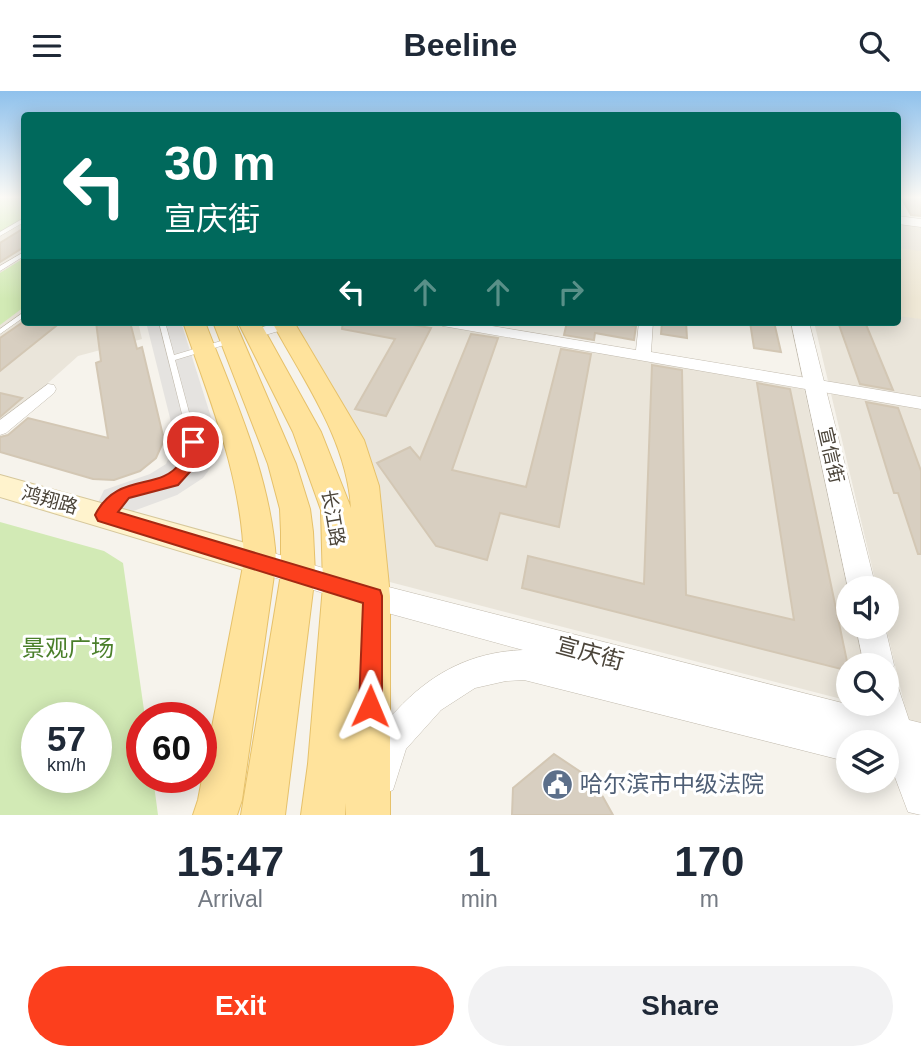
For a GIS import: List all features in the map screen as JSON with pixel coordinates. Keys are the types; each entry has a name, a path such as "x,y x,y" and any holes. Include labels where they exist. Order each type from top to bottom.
{"main road":[{"path":"215,815 260,561 259,517 250,475 239,331"},
{"path":"239,331 350,440 359,461 364,486 356,591 323,815"},
{"name":"长江路","path":"239,331 289,485 297,531 298,574 263,815"},
{"name":"鸿翔路","path":"0,486 260,561"},
{"path":"356,591 369,815"}],"street":[{"path":"493,326 921,403"},
{"path":"643,355 646,326"},
{"name":"宣信街","path":"801,326 859,576"},
{"path":"0,429 48,389"},
{"name":"宣庆街","path":"260,561 356,591 902,746"},
{"path":"369,815 393,741 418,709 439,688 475,672 512,664 836,742"},
{"path":"893,716 921,799"}],"lane":[{"path":"0,269 21,256"},
{"path":"0,332 21,316"},
{"path":"104,515 123,493 173,480 189,464 193,442 239,331 196,326"}],"shaded area":[{"path":"0,231 21,231 21,326 139,326 142,339 78,356 0,426"},
{"path":"901,231 921,231 921,723 908,720 899,682 899,653 892,653 889,639 899,639 899,576 874,576 815,326 901,326"},
{"path":"901,248 921,251 921,319 901,316"},
{"path":"147,326 182,326 217,436 216,460 203,478 177,495 128,513 97,505 104,490 150,474 166,464 176,442"},
{"path":"297,326 452,326 803,384 844,576 836,576 836,639 858,639 861,653 836,653 836,698 382,580 369,463"}],"green space":[{"path":"21,260 21,309 0,325 0,273"},
{"name":"景观广场","path":"0,522 104,551 123,563 143,702 126,702 126,793 155,793 158,815 0,815"}],"building":[{"path":"21,231 21,249 0,262 0,243"},
{"path":"21,323 21,326 56,326 0,371 0,338"},
{"path":"97,326 131,326 137,349 142,347 164,440 156,458 140,471 114,480 93,479 0,452 0,437 8,435 28,418 108,438 96,363 101,361"},
{"path":"342,326 431,328 386,416 355,409 395,339 342,329"},
{"path":"566,326 636,326 634,340 595,333 594,340 564,335"},
{"path":"662,326 686,326 687,338 661,334"},
{"path":"751,326 775,326 781,352 754,348"},
{"path":"839,326 867,326 893,390 860,384"},
{"path":"471,334 498,338 452,470 526,487 561,349 591,354 559,527 500,513 487,560 436,546 377,463 410,447 420,459"},
{"path":"652,365 682,370 686,595 794,620 757,383 790,389 836,609 836,639 842,639 845,653 836,653 836,668 522,588 528,556 644,584"},
{"path":"0,393 22,398 0,417"},
{"path":"866,402 898,408 921,471 921,554 918,554 898,493 894,493"},
{"name":"哈尔滨市中级法院","path":"554,754 594,781 613,815 512,815 513,788"}],"place":[{"name":"哈尔滨市中级法院","path":"557,784"}],"route":[{"path":"193,442 189,464 173,480 123,493 104,515 373,596 370,706"}]}
